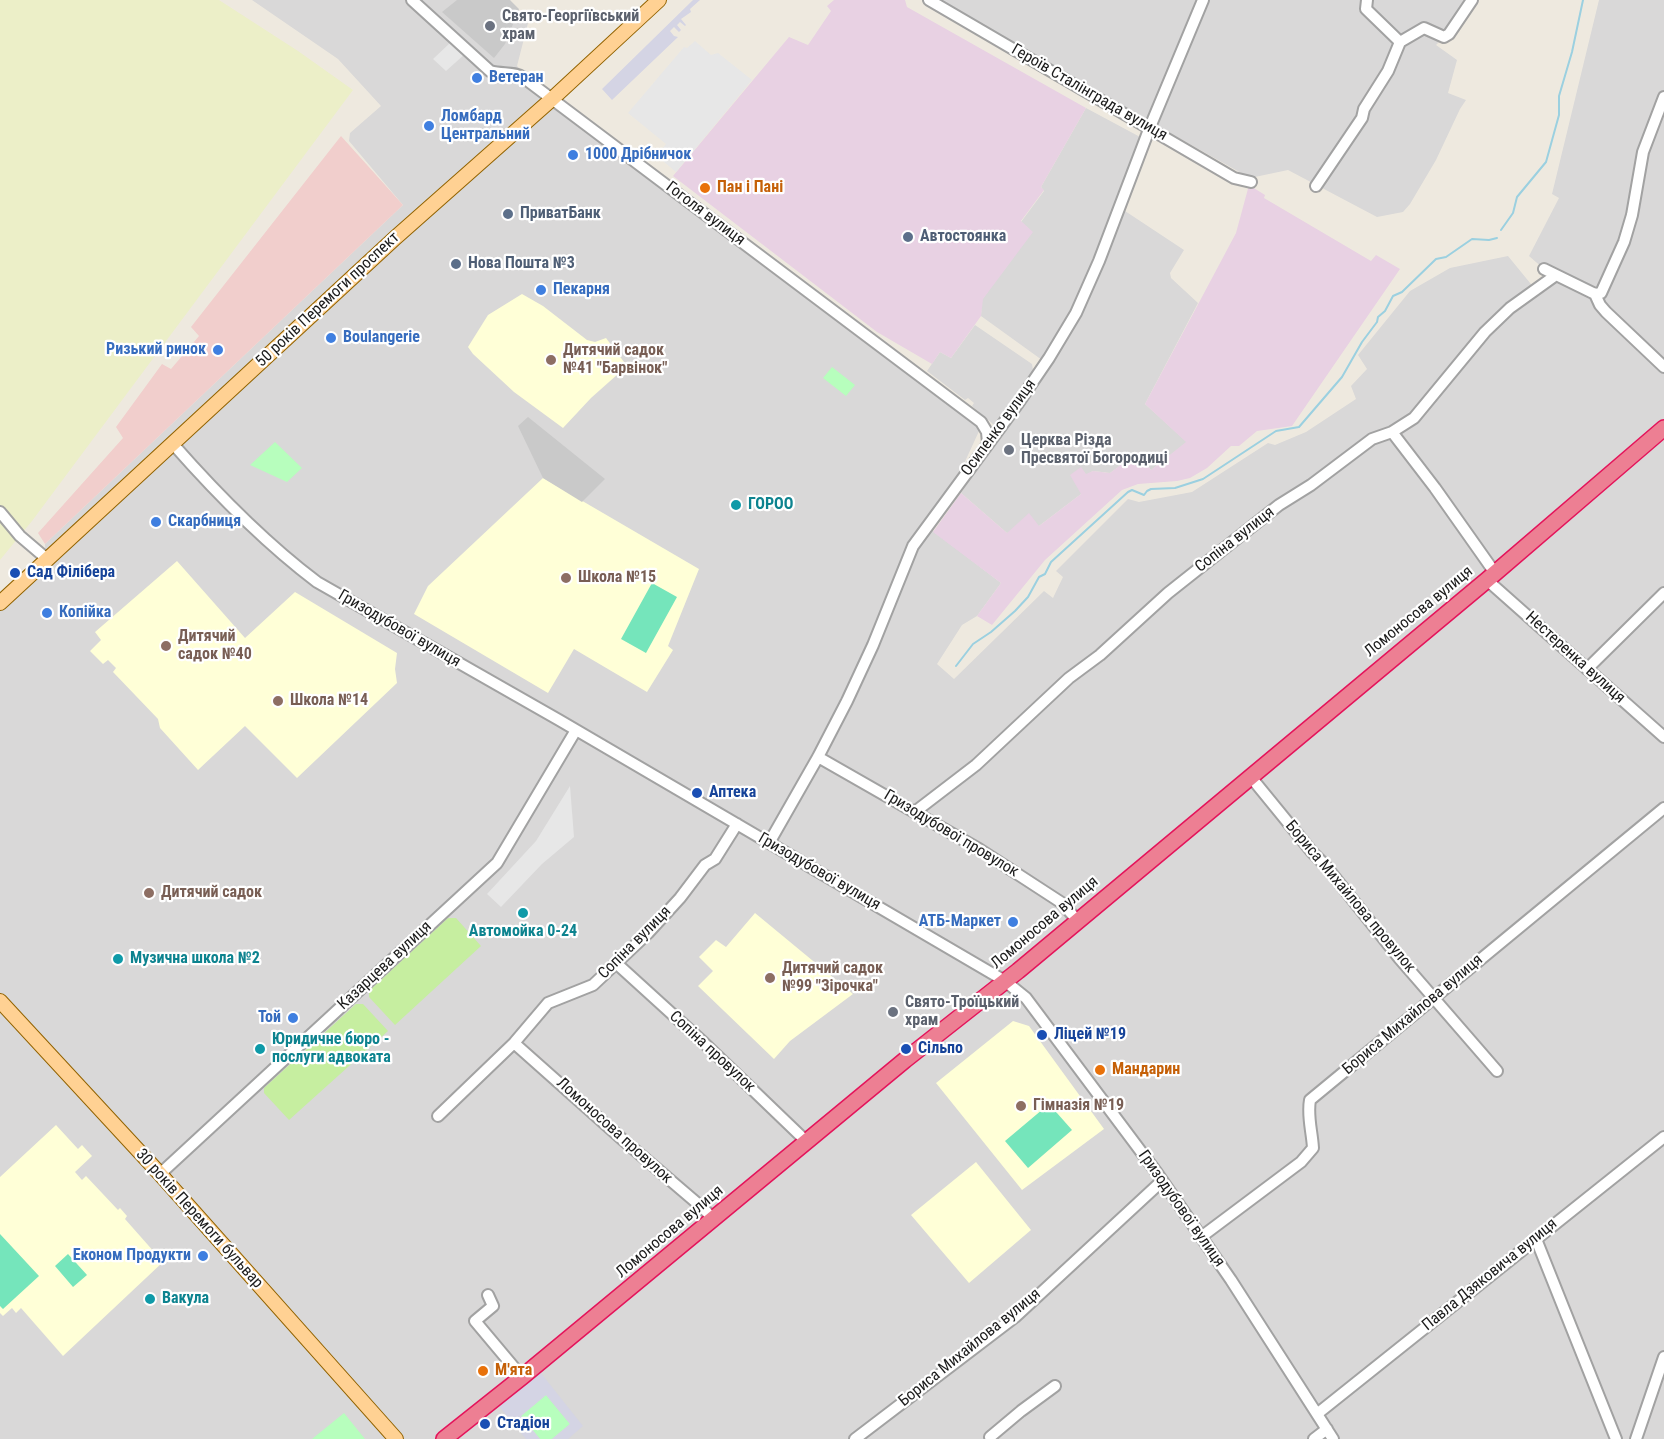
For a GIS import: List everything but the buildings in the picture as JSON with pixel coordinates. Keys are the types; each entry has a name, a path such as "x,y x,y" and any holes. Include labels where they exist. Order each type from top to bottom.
{"highway":[{"name":"Ломоносова вулиця","path":"444,1439 1005,981 1491,576 1664,428"}],"main road":[{"name":"50 років Перемоги проспект","path":"0,603 395,238 552,99 659,0"},
{"name":"30 років Перемоги бульвар","path":"0,1001 160,1174 396,1439"}],"street":[{"name":"Гоголя вулиця","path":"411,0 490,71 500,74 517,74 552,99 981,422 987,432 988,443"},
{"name":"Героїв Сталінграда вулиця","path":"929,0 1234,177 1251,182"},
{"name":"Осипенко вулиця","path":"769,843 847,701 873,645 913,546 1049,358 1076,313 1100,261 1149,127 1203,0"},
{"path":"1367,0 1366,9 1400,42"},
{"path":"1316,186 1362,118 1364,109 1388,71 1400,42 1424,28 1444,37 1449,34 1472,0"},
{"path":"1544,269 1595,294 1601,293 1624,242 1632,215 1643,152 1664,97"},
{"name":"Сопіна вулиця","path":"916,811 976,765 1069,678 1100,655 1168,593 1233,540 1372,439 1392,432 1414,418 1460,361 1510,308 1556,275"},
{"path":"1595,294 1606,312 1664,367"},
{"name":"Нестеренка вулиця","path":"1392,432 1435,488 1491,576 1587,669 1664,737"},
{"name":"Гризодубової вулиця","path":"173,444 247,523 317,582 576,730 1005,981 1026,998 1201,1237 1333,1439"},
{"path":"0,512 20,536 46,559"},
{"path":"1587,669 1664,593"},
{"name":"Казарцева вулиця","path":"160,1174 497,863 576,730"},
{"name":"Гризодубової провулок","path":"818,757 979,849 1062,903 1077,920"},
{"name":"Бориса Михайлова провулок","path":"1250,776 1399,958 1497,1071"},
{"name":"Бориса Михайлова вулиця","path":"1201,1237 1301,1162 1313,1148 1307,1113 1310,1100 1664,808"},
{"name":"Сопіна вулиця","path":"438,1116 514,1043 548,1003 593,985 616,963 680,898 705,865 715,859 737,824"},
{"name":"Сопіна провулок","path":"616,963 807,1142"},
{"name":"Ломоносова провулок","path":"514,1043 704,1209 713,1220"},
{"name":"Павла Дзяковича вулиця","path":"1317,1414 1664,1137"},
{"name":"Бориса Михайлова вулиця","path":"855,1439 1015,1317 1162,1181"},
{"path":"1536,1239 1616,1439"},
{"path":"488,1295 493,1306 475,1321 522,1377"},
{"path":"1636,1439 1664,1357"},
{"path":"990,1438 1055,1386"},
{"path":"1314,1439 1327,1429"}],"shaded area":[{"path":"0,0 219,0 353,90 32,521 0,560"},
{"path":"252,0 503,0 528,23 517,66 541,90 707,215 980,429 933,531 1001,583 977,616 962,625 937,664 954,679 1044,591 1053,598 1063,577 1056,571 1128,499 1139,502 1192,492 1268,443 1275,445 1306,432 1356,399 1351,386 1367,369 1358,355 1410,291 1450,268 1508,256 1535,289 1555,275 1529,256 1559,198 1552,194 1599,0 1664,0 1664,1439 0,1439 0,603 46,559 45,544 403,205 349,141 350,133 381,106 338,59"},
{"path":"457,0 510,0 519,9 505,44 494,58 442,12"},
{"path":"693,0 700,0 690,9 691,12 681,19 686,25 680,22 677,25 681,30 679,32 674,27 670,31 678,37 612,100 602,89"},
{"path":"834,0 905,0 907,7 1086,108 1041,187 1044,190 1021,221 1033,232 983,299 981,316 951,358 940,352 932,364 877,332 673,176 789,37 808,45 831,11 827,6"},
{"path":"933,0 1472,0 1436,45 1457,60 1448,93 1466,100 1436,160 1410,204 1403,212 1377,217 1288,170 1250,178"},
{"path":"695,41 711,55 718,53 752,80 676,172 657,156 666,144 628,113 684,47 687,48"},
{"path":"451,42 465,54 446,71 433,59"},
{"path":"1086,108 1142,138 1082,289 1042,360 981,316 982,299 1032,232 1021,222 1044,191 1041,187"},
{"name":"Ризький ринок","path":"341,136 403,205 45,544 38,533 123,438 116,427 162,364 171,369 199,336 191,327"},
{"path":"1249,185 1265,195 1264,198 1371,261 1376,255 1400,269 1292,426 1257,431 1239,446 1231,446 1207,468 1190,478 1138,484 1122,490 1045,560 992,625 977,616 1001,583 933,532 961,493 1007,533 1029,513 1039,526 1081,494 1070,475 1081,467 1086,474 1093,471 1110,473 1138,452 1151,470 1186,442 1145,404 1236,233"},
{"path":"1125,211 1184,250 1170,273 1171,278 1198,303 1145,404 1187,442 1151,470 1138,453 1110,473 1093,471 1086,475 1081,468 1081,494 1039,526 1007,533 961,493 1075,323"},
{"name":"Дитячий садок №41 \"Барвінок\"","path":"522,294 543,306 587,340 595,342 606,338 627,366 591,398 563,428 514,392 468,347 488,315"},
{"path":"975,325 1032,364 1033,370 994,425 972,406 974,403 968,398 965,400 927,371 940,352 951,358"},
{"path":"528,417 605,479 582,502 543,478 518,426"},
{"name":"Школа №15","path":"543,478 699,569 668,646 673,650 647,692 574,649 548,693 414,614 428,586"},
{"name":"Школа №14","path":"177,561 245,638 295,592 397,653 395,669 397,683 297,778 245,726 198,770 160,728 158,719 113,672 116,668 108,660 103,664 90,651 101,640 95,632"},
{"path":"570,786 574,837 542,864 501,907 487,894 536,841"},
{"name":"Дитячий садок №99 \"Зірочка\"","path":"755,913 853,994 790,1041 774,1059 698,986 713,971 699,957 716,940 726,947"},
{"name":"Гімназія №19","path":"1013,1021 1029,1026 1104,1129 1022,1190 936,1083"},
{"path":"56,1125 78,1149 82,1145 92,1156 75,1172 82,1180 86,1176 118,1210 120,1208 127,1216 125,1219 163,1262 63,1356 21,1308 16,1313 12,1308 3,1316 0,1313 0,1177"},
{"path":"976,1162 1031,1230 969,1283 911,1215"},
{"path":"540,1372 583,1426 568,1439 552,1439 570,1424 546,1395 521,1416 540,1439 526,1439 498,1405"}],"green space":[{"path":"832,367 855,385 846,396 823,378"},
{"path":"275,442 302,468 287,482 250,465"},
{"path":"652,583 677,597 646,653 621,639"},
{"path":"448,918 456,918 481,946 395,1025 369,997 369,991"},
{"path":"356,1004 363,1004 388,1031 289,1120 264,1093 264,1088"},
{"path":"1049,1104 1072,1130 1028,1168 1005,1141"},
{"path":"0,1234 39,1276 3,1309 0,1306"},
{"path":"68,1254 87,1275 73,1287 55,1266"},
{"path":"546,1395 570,1424 552,1439 540,1439 521,1416"},
{"path":"344,1413 365,1439 312,1439"}],"waterway":[{"path":"1501,230 1513,213 1517,197 1546,162 1559,115 1559,96 1572,52 1583,0"},
{"path":"956,666 973,644 991,632 1028,597 1051,562 1128,492 1132,490 1144,495 1151,489 1175,488 1203,479 1276,431 1299,427 1342,377 1393,296 1402,292 1436,259 1446,257 1472,239 1497,238"}],"place":[{"name":"Свято-Георгіївський храм","path":"490,26"},
{"name":"Ветеран","path":"477,78"},
{"name":"Ломбард Центральний","path":"429,126"},
{"name":"1000 Дрібничок","path":"573,155"},
{"name":"Пан і Пані","path":"705,188"},
{"name":"ПриватБанк","path":"508,214"},
{"name":"Автостоянка","path":"908,237"},
{"name":"Нова Пошта №3","path":"456,264"},
{"name":"Пекарня","path":"541,290"},
{"name":"Boulangerie","path":"331,338"},
{"name":"Ризький ринок","path":"218,350"},
{"name":"Дитячий садок №41 \"Барвінок\"","path":"551,360"},
{"name":"Церква Різда Пресвятої Богородиці","path":"1009,450"},
{"name":"ГОРОО","path":"736,505"},
{"name":"Скарбниця","path":"156,522"},
{"name":"Сад Філібера","path":"15,573"},
{"name":"Школа №15","path":"566,578"},
{"name":"Копійка","path":"47,613"},
{"name":"Дитячий садок №40","path":"166,646"},
{"name":"Школа №14","path":"278,701"},
{"name":"Аптека","path":"697,793"},
{"name":"Дитячий садок","path":"149,893"},
{"name":"Автомойка 0-24","path":"523,913"},
{"name":"АТБ-Маркет","path":"1013,922"},
{"name":"Музична школа №2","path":"118,959"},
{"name":"Дитячий садок №99 \"Зірочка\"","path":"770,978"},
{"name":"Свято-Троїцький храм","path":"893,1012"},
{"name":"Той","path":"293,1018"},
{"name":"Ліцей №19","path":"1042,1035"},
{"name":"Юридичне бюро - послуги адвоката","path":"260,1049"},
{"name":"Сільпо","path":"906,1049"},
{"name":"Мандарин","path":"1100,1070"},
{"name":"Гімназія №19","path":"1021,1106"},
{"name":"Економ Продукти","path":"203,1256"},
{"name":"Вакула","path":"150,1299"},
{"name":"М'ята","path":"483,1371"},
{"name":"Стадіон","path":"485,1424"}]}
